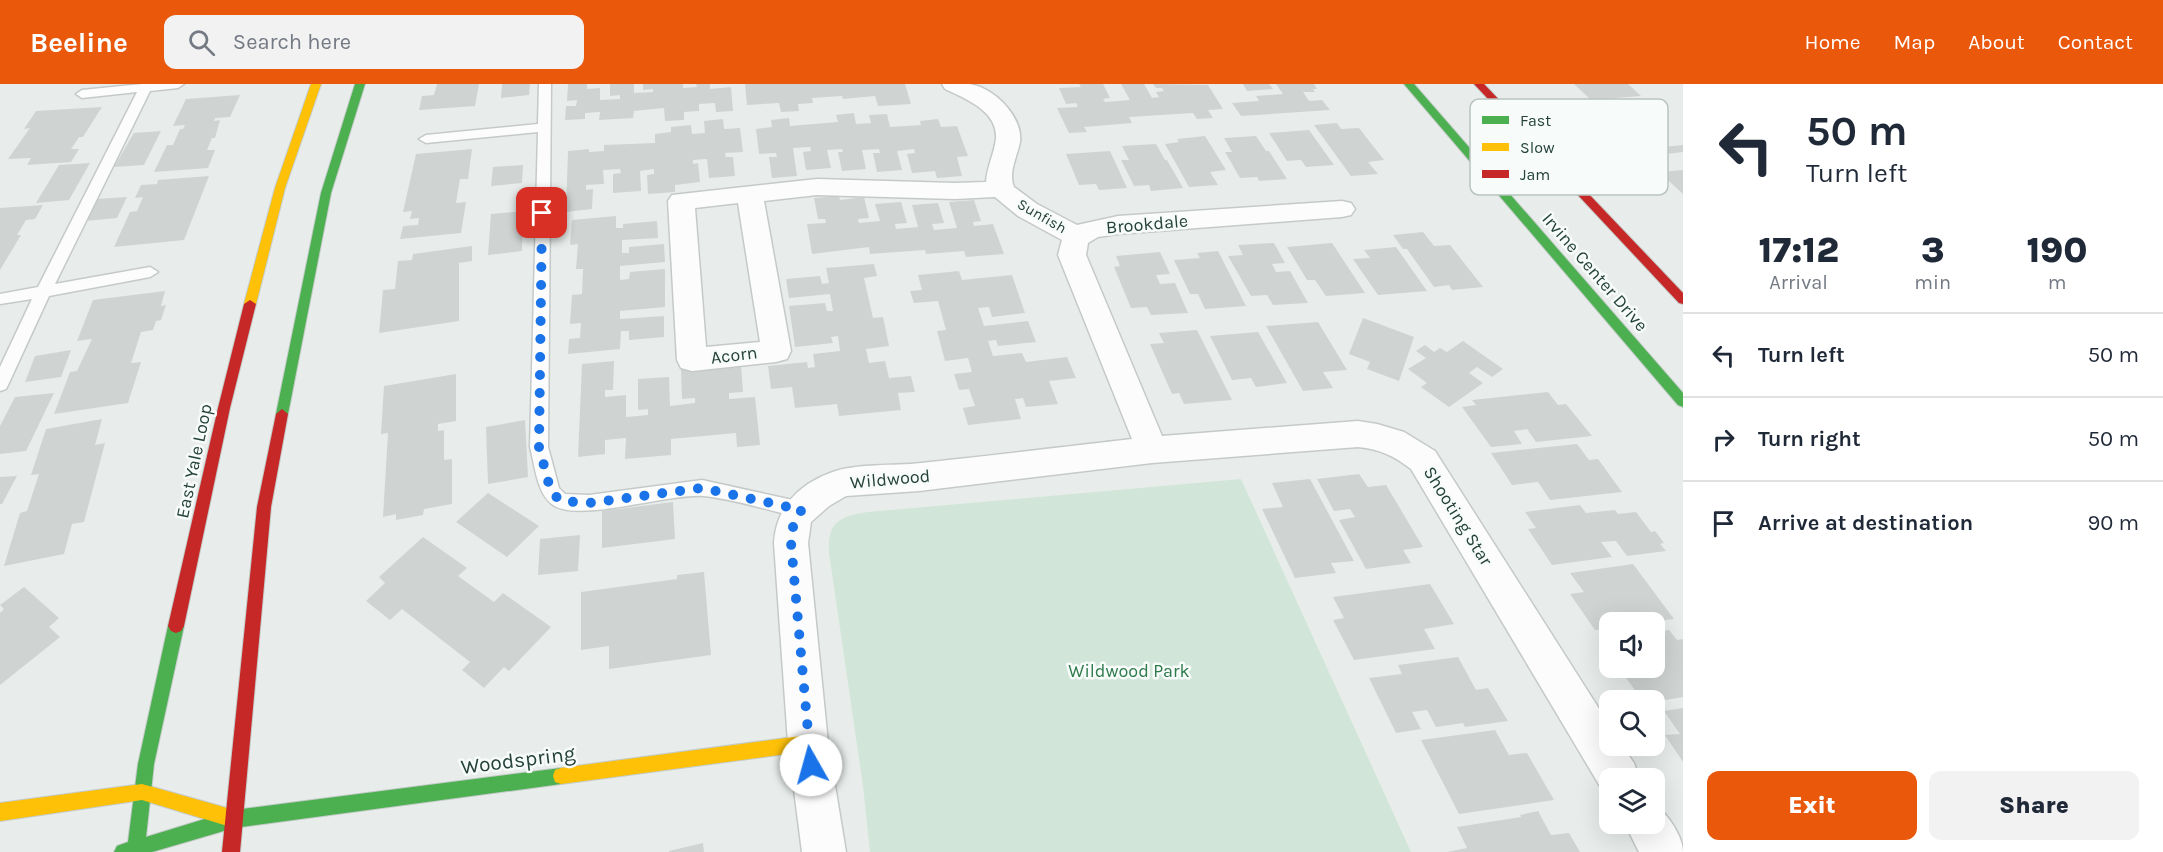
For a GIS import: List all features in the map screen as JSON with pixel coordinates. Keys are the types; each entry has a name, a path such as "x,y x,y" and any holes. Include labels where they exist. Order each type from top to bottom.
{"main road":[{"name":"East Yale Loop","path":"131,851 146,764 224,408 280,188 316,84"},
{"path":"231,852 264,507 326,193 360,84"},
{"name":"Irvine Center Drive","path":"1409,84 1470,155"},
{"path":"1479,84 1493,99"},
{"name":"Irvine Center Drive","path":"1505,195 1683,402"},
{"path":"1584,195 1683,300"},
{"name":"Woodspring","path":"131,851 234,819 808,743"},
{"name":"Woodspring","path":"0,812 142,792 234,819"}],"street":[{"name":"Sunfish","path":"953,84 979,97 998,111 1008,129 1008,150 997,175 1001,189 1030,210 1077,236"},
{"path":"979,97 1002,84"},
{"name":"Acorn","path":"750,195 776,351 692,360 681,201 817,187 955,191 1001,189"},
{"name":"Brookdale","path":"1077,236 1094,229 1118,225 1342,209"},
{"path":"1077,236 1072,244 1072,255 1152,450"},
{"name":"Shooting Star","path":"1152,450 1358,434 1382,435 1402,444 1423,460 1613,768"},
{"name":"Wildwood","path":"824,852 808,743 791,543 792,527 798,513 827,489 840,483 919,477 1152,450"},
{"path":"1652,834 1664,852"}],"lane":[{"path":"82,94 178,84"},
{"path":"545,84 539,447 551,492 561,501 589,503 702,488 802,510"},
{"path":"0,385 43,292 146,87"},
{"path":"426,139 543,127"},
{"path":"0,300 150,272"}],"green space":[{"name":"Wildwood Park","path":"1241,479 1411,852 870,852 863,786 829,553 830,534 837,522 868,512"}],"building":[{"path":"437,84 479,84 475,106 419,110 422,96 434,95"},
{"path":"502,84 530,84 529,95 501,98"},
{"path":"568,84 587,84 587,89 600,88 600,100 620,99 620,95 610,96 610,84 634,84 634,93 653,92 653,89 643,90 643,84 683,84 683,88 697,87 696,84 710,84 710,89 731,87 733,111 716,112 715,103 699,104 699,111 684,112 684,120 665,121 664,108 634,111 633,118 599,120 600,112 585,113 585,119 565,120 566,106 576,106 577,100 567,101"},
{"path":"745,84 905,84 911,104 878,106 875,96 843,99 842,96 812,98 813,103 798,104 799,111 781,112 779,103 747,105"},
{"path":"1079,84 1103,84 1110,98 1103,99 1105,102 1130,100 1121,84 1144,84 1152,98 1159,97 1156,92 1164,91 1153,84 1208,85 1223,109 1208,110 1213,118 1197,119 1193,113 1129,117 1132,123 1084,127 1087,132 1069,133 1057,108 1078,107 1076,103 1066,104 1059,88 1081,87"},
{"path":"1243,84 1269,84 1273,89 1247,91"},
{"path":"1276,84 1314,84 1317,89 1313,89 1315,92 1303,92 1309,101 1322,100 1330,110 1241,116 1232,103 1259,101 1256,96 1283,94"},
{"path":"1574,84 1628,84 1641,96 1604,99 1590,99"},
{"path":"240,95 230,117 215,118 214,121 220,120 215,138 212,138 207,150 215,150 208,168 154,172 167,145 173,145 180,129 183,129 185,125 173,126 186,99"},
{"path":"102,107 83,137 79,137 71,149 79,149 71,162 27,165 31,158 8,159 30,128 24,129 36,111"},
{"path":"854,113 856,124 871,123 869,115 887,114 890,127 921,125 920,121 938,119 941,127 957,126 968,156 957,157 962,176 937,178 935,171 912,173 907,154 915,153 914,149 897,151 902,170 877,172 873,153 880,153 879,149 862,150 866,169 842,171 838,152 843,152 842,149 827,150 831,168 806,170 803,152 811,151 810,147 793,148 797,176 772,178 769,157 777,157 776,153 759,154 756,129 772,127 771,120 789,118 790,126 838,122 836,115"},
{"path":"723,119 724,129 740,128 743,152 725,153 726,157 733,157 735,176 709,178 707,159 693,160 693,164 698,163 700,182 675,185 675,192 648,194 647,175 654,174 654,169 640,171 641,191 613,193 613,174 621,173 620,169 603,170 604,184 586,185 586,190 593,189 592,209 566,212 568,151 589,149 589,152 604,151 604,145 655,143 655,134 671,132 671,127 691,125 692,134 705,133 704,121"},
{"path":"1337,123 1341,129 1359,128 1384,160 1368,162 1378,174 1351,176 1314,125"},
{"path":"1309,130 1334,165 1306,167 1301,160 1287,161 1269,133"},
{"path":"161,131 144,165 114,167 134,133"},
{"path":"1205,136 1226,170 1210,172 1218,185 1189,187 1165,144 1179,142 1177,139"},
{"path":"1256,136 1287,179 1259,181 1257,177 1240,178 1225,152 1232,152 1224,138"},
{"path":"1156,144 1183,188 1151,191 1149,185 1134,186 1121,160 1129,160 1122,146"},
{"path":"1683,145 1683,152 1668,154 1668,147"},
{"path":"472,149 468,179 460,179 456,203 466,202 461,233 400,239 403,226 418,225 419,218 410,219 412,211 403,212 416,154"},
{"path":"1110,151 1127,188 1099,190 1096,184 1079,185 1066,154"},
{"path":"90,163 69,200 36,203 59,165"},
{"path":"523,165 522,183 491,186 493,167"},
{"path":"1683,170 1683,194 1668,180 1668,171"},
{"path":"209,176 184,240 114,247 130,212 137,211 143,197 135,198 141,185 157,184 158,180"},
{"path":"839,196 840,200 864,197 869,218 858,219 859,223 880,221 875,204 901,202 907,223 895,224 896,229 918,227 912,205 938,203 944,223 932,224 934,230 957,228 949,202 974,200 981,221 973,222 974,226 993,224 1004,254 966,257 964,251 926,254 925,250 870,254 869,247 812,254 807,224 826,223 825,219 818,219 814,198"},
{"path":"127,197 117,218 85,221 96,199"},
{"path":"43,205 35,219 26,220 17,235 21,235 0,270 0,208"},
{"path":"523,211 522,251 488,255 491,214"},
{"path":"616,216 616,228 623,228 623,224 657,221 658,238 622,240 622,253 629,253 629,247 664,244 665,262 620,266 620,280 629,279 630,272 665,269 665,307 620,311 620,319 664,316 664,337 629,340 629,331 621,331 620,349 568,354 569,339 580,338 581,323 570,324 572,295 582,294 583,269 576,269 578,244 570,245 572,220"},
{"path":"1423,232 1434,246 1450,245 1483,287 1452,290 1449,285 1434,287 1407,249 1403,249 1393,235"},
{"path":"1274,243 1285,263 1272,264 1276,272 1290,271 1308,303 1273,305 1267,295 1251,296 1228,256 1243,255 1238,245"},
{"path":"1332,243 1365,293 1326,296 1315,280 1307,280 1287,247"},
{"path":"472,246 472,261 459,263 459,321 379,333 383,290 395,289 398,261 412,260 413,254"},
{"path":"1396,247 1427,291 1378,295 1353,259 1370,258 1364,250"},
{"path":"1218,251 1246,306 1205,309 1198,294 1190,294 1174,260 1200,258 1197,253"},
{"path":"1160,252 1170,274 1156,275 1160,284 1175,283 1188,313 1151,315 1147,307 1131,308 1114,267 1120,266 1116,256"},
{"path":"874,264 877,276 864,278 873,318 883,317 889,346 866,349 869,363 885,361 889,378 911,376 915,392 898,393 901,410 839,416 837,404 795,408 792,387 771,389 768,366 807,362 808,368 815,367 813,354 840,351 838,336 831,337 833,343 795,347 789,306 825,303 827,311 833,311 830,294 789,298 786,279 820,276 822,284 829,283 826,268"},
{"path":"959,271 962,280 1012,275 1025,313 992,317 989,307 978,308 984,326 1028,321 1036,342 998,346 996,340 988,341 993,356 1022,353 1026,362 1067,357 1076,378 1049,381 1058,404 1026,407 1023,398 1015,399 1021,419 968,425 963,408 975,406 969,389 959,390 954,374 972,372 968,358 945,361 937,331 946,330 938,301 914,303 910,291 922,290 918,275"},
{"path":"165,291 161,306 166,305 161,320 156,321 153,330 141,332 131,363 141,362 128,403 54,414 70,372 77,371 92,339 77,341 93,300"},
{"path":"1363,318 1414,337 1399,381 1367,369 1370,362 1349,354"},
{"path":"1318,322 1347,370 1323,372 1333,388 1303,391 1266,326"},
{"path":"1197,330 1232,400 1184,404 1179,393 1172,394 1150,344 1164,343 1159,333"},
{"path":"1258,332 1287,383 1256,387 1251,378 1232,380 1210,336"},
{"path":"1463,341 1503,369 1492,377 1477,367 1469,373 1483,383 1449,407 1421,387 1427,383 1408,369 1426,358 1416,351 1425,345 1434,352 1440,348 1447,352"},
{"path":"71,350 61,377 25,382 35,356"},
{"path":"614,361 613,390 605,390 605,397 626,395 626,417 648,415 648,409 638,410 638,379 669,377 670,406 695,403 695,398 682,399 681,369 741,364 743,392 729,393 729,399 755,397 760,445 737,447 736,433 671,439 671,455 625,459 626,438 605,440 605,454 578,457 582,364"},
{"path":"456,374 456,421 438,424 438,431 444,430 444,460 452,459 452,504 424,509 423,515 396,520 396,514 383,517 388,433 381,434 384,386"},
{"path":"1548,392 1558,405 1566,404 1592,436 1536,442 1527,429 1514,431 1522,444 1491,447 1462,407 1476,405 1472,400"},
{"path":"54,393 26,451 0,454 0,426 15,397"},
{"path":"102,419 95,445 105,443 84,522 72,524 64,554 4,566 20,513 27,511 39,474 31,475 46,429"},
{"path":"525,420 528,477 488,484 486,427"},
{"path":"1577,444 1589,460 1598,459 1622,492 1550,500 1538,482 1512,485 1491,453"},
{"path":"1359,474 1368,487 1386,485 1423,547 1403,550 1411,563 1366,569 1339,520 1355,517 1350,509 1334,511 1317,479"},
{"path":"17,476 2,504 0,504 0,477"},
{"path":"1310,479 1354,561 1331,563 1336,573 1295,578 1262,509 1283,507 1272,483"},
{"path":"488,493 539,526 507,557 456,522"},
{"path":"673,502 675,539 602,548 602,511"},
{"path":"1580,505 1586,513 1615,510 1618,514 1636,512 1651,532 1655,531 1664,543 1660,544 1666,551 1627,556 1616,541 1601,542 1612,557 1552,565 1528,529 1536,528 1525,512"},
{"path":"580,535 578,571 538,575 540,539"},
{"path":"423,537 467,568 458,576 494,602 503,593 551,627 509,671 504,667 484,688 462,670 470,662 402,609 390,620 366,601 385,583 379,577"},
{"path":"1633,564 1674,619 1665,620 1665,612 1599,612 1599,629 1595,630 1570,594 1584,592 1570,573"},
{"path":"704,572 711,655 609,669 609,646 581,650 581,592 677,579 677,575"},
{"path":"1430,584 1454,624 1424,629 1435,649 1354,660 1333,620 1344,618 1333,597"},
{"path":"24,587 59,618 49,627 60,637 0,685 0,613 4,609 0,605"},
{"path":"1669,630 1677,640 1683,639 1683,697 1665,700 1665,690 1635,690 1626,678 1665,678 1665,631"},
{"path":"1458,657 1476,690 1488,688 1508,721 1465,727 1463,723 1436,727 1427,710 1412,712 1421,729 1396,733 1369,678 1402,674 1398,665"},
{"path":"1683,708 1683,762 1665,735 1680,734 1665,711"},
{"path":"1495,730 1509,755 1527,753 1554,800 1459,814 1421,740"},
{"path":"1538,811 1551,835 1569,833 1580,852 1447,852 1467,848 1457,827 1521,817 1520,815"},
{"path":"703,843 704,852 669,852 669,851"}],"traffic: fast":[{"path":"282,414 326,193 360,84"},
{"path":"1409,84 1470,155"},
{"path":"1505,195 1683,402"},
{"path":"135,852 146,764 176,626"},
{"path":"123,852 234,819 561,776"}],"traffic: slow":[{"path":"250,304 280,188 316,84"},
{"path":"561,776 808,743"},
{"path":"0,812 142,792 234,819"}],"traffic: jam":[{"path":"1479,84 1493,99"},
{"path":"1584,195 1683,300"},
{"path":"176,626 224,408 250,304"},
{"path":"231,852 264,507 282,414"}],"route":[{"path":"542,213 539,447 551,492 561,501 589,503 702,488 802,510 798,513 792,527 791,543 811,765"}]}
